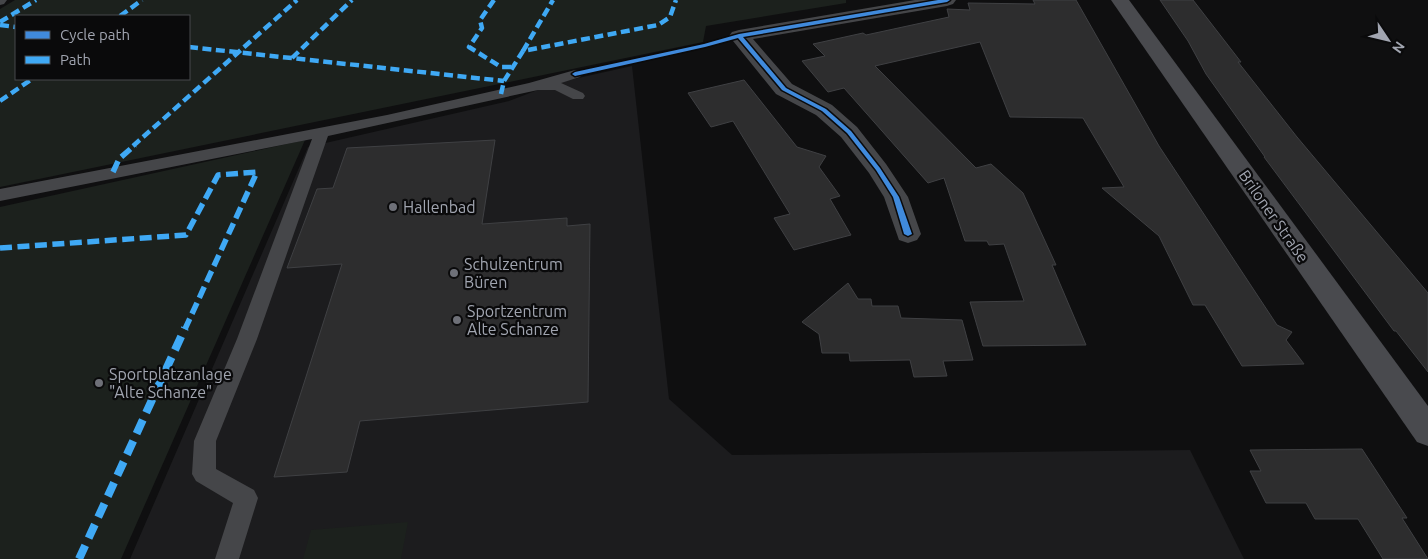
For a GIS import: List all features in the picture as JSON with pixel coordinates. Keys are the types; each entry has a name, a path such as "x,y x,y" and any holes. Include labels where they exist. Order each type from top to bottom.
{"main road":[{"name":"Briloner Straße","path":"1120,0 1428,432"}],"street":[{"path":"908,234 896,197 850,132 824,110 784,89 739,36 946,0"}],"lane":[{"path":"0,195 388,120 533,87 575,74"},
{"path":"533,87 557,86 578,96"},
{"path":"227,559 246,498 204,474 205,441 247,339 322,132"}],"shaded area":[{"path":"15,0 846,0 846,3 706,26 703,42 0,187 0,9"},
{"name":"Schulzentrum Büren","path":"632,66 669,399 732,455 1190,450 1244,559 130,559 308,147 509,101 556,83"},
{"name":"Sportplatzanlage \"Alte Schanze\"","path":"305,140 121,559 0,559 0,207"},
{"path":"408,522 401,559 303,559 311,530"}],"building":[{"path":"1033,0 1076,0 1159,146 1277,325 1292,332 1286,340 1304,364 1242,366 1205,305 1193,305 1159,236 1102,188 1124,187 1083,118 1010,117 980,42 875,66 976,168 991,164 1023,193 1056,265 1052,265 1086,345 983,346 970,302 1024,301 1004,244 989,245 987,241 965,241 944,178 928,183 844,88 828,92 802,61 825,56 813,44 949,17 947,9 970,10 968,3 1035,4"},
{"path":"1160,0 1193,0 1241,62 1238,62 1297,137 1428,293 1428,372 1396,331 1394,331 1264,157 1206,74 1188,41"},
{"path":"744,80 797,147 826,156 819,167 840,196 830,199 851,235 794,250 774,218 790,214 733,121 711,127 688,93"},
{"name":"Sportzentrum Alte Schanze","path":"495,140 482,224 567,218 567,226 590,224 588,402 360,421 347,472 274,477 342,264 287,268 317,189 333,188 347,148"},
{"path":"848,283 858,299 871,299 872,306 898,306 901,318 962,320 973,360 943,361 947,376 914,377 910,360 850,361 849,353 822,353 819,334 802,322"},
{"path":"1362,449 1407,518 1402,518 1428,559 1383,559 1358,519 1315,519 1306,503 1266,503 1250,471 1261,471 1250,450"}],"marked path":[{"path":"0,22 36,0"},
{"path":"121,15 142,0"},
{"path":"113,172 119,159 297,0"},
{"path":"292,58 352,0"},
{"path":"494,0 480,20 482,28 469,47 501,67 513,67"},
{"path":"523,51 553,0"},
{"path":"501,94 504,81 523,51 658,25 670,17 676,0"},
{"path":"0,25 15,27"},
{"path":"190,47 504,81"},
{"path":"0,101 31,80"},
{"path":"0,248 186,235 218,175 257,172 79,559"}],"cycle path":[{"path":"908,234 896,197 878,169 849,132 824,110 784,89 739,36 947,0"},
{"path":"575,74 739,36"}],"place":[{"name":"Hallenbad","path":"393,207"},
{"name":"Schulzentrum Büren","path":"454,273"},
{"name":"Sportzentrum Alte Schanze","path":"457,320"},
{"name":"Sportplatzanlage \"Alte Schanze\"","path":"99,383"}]}
